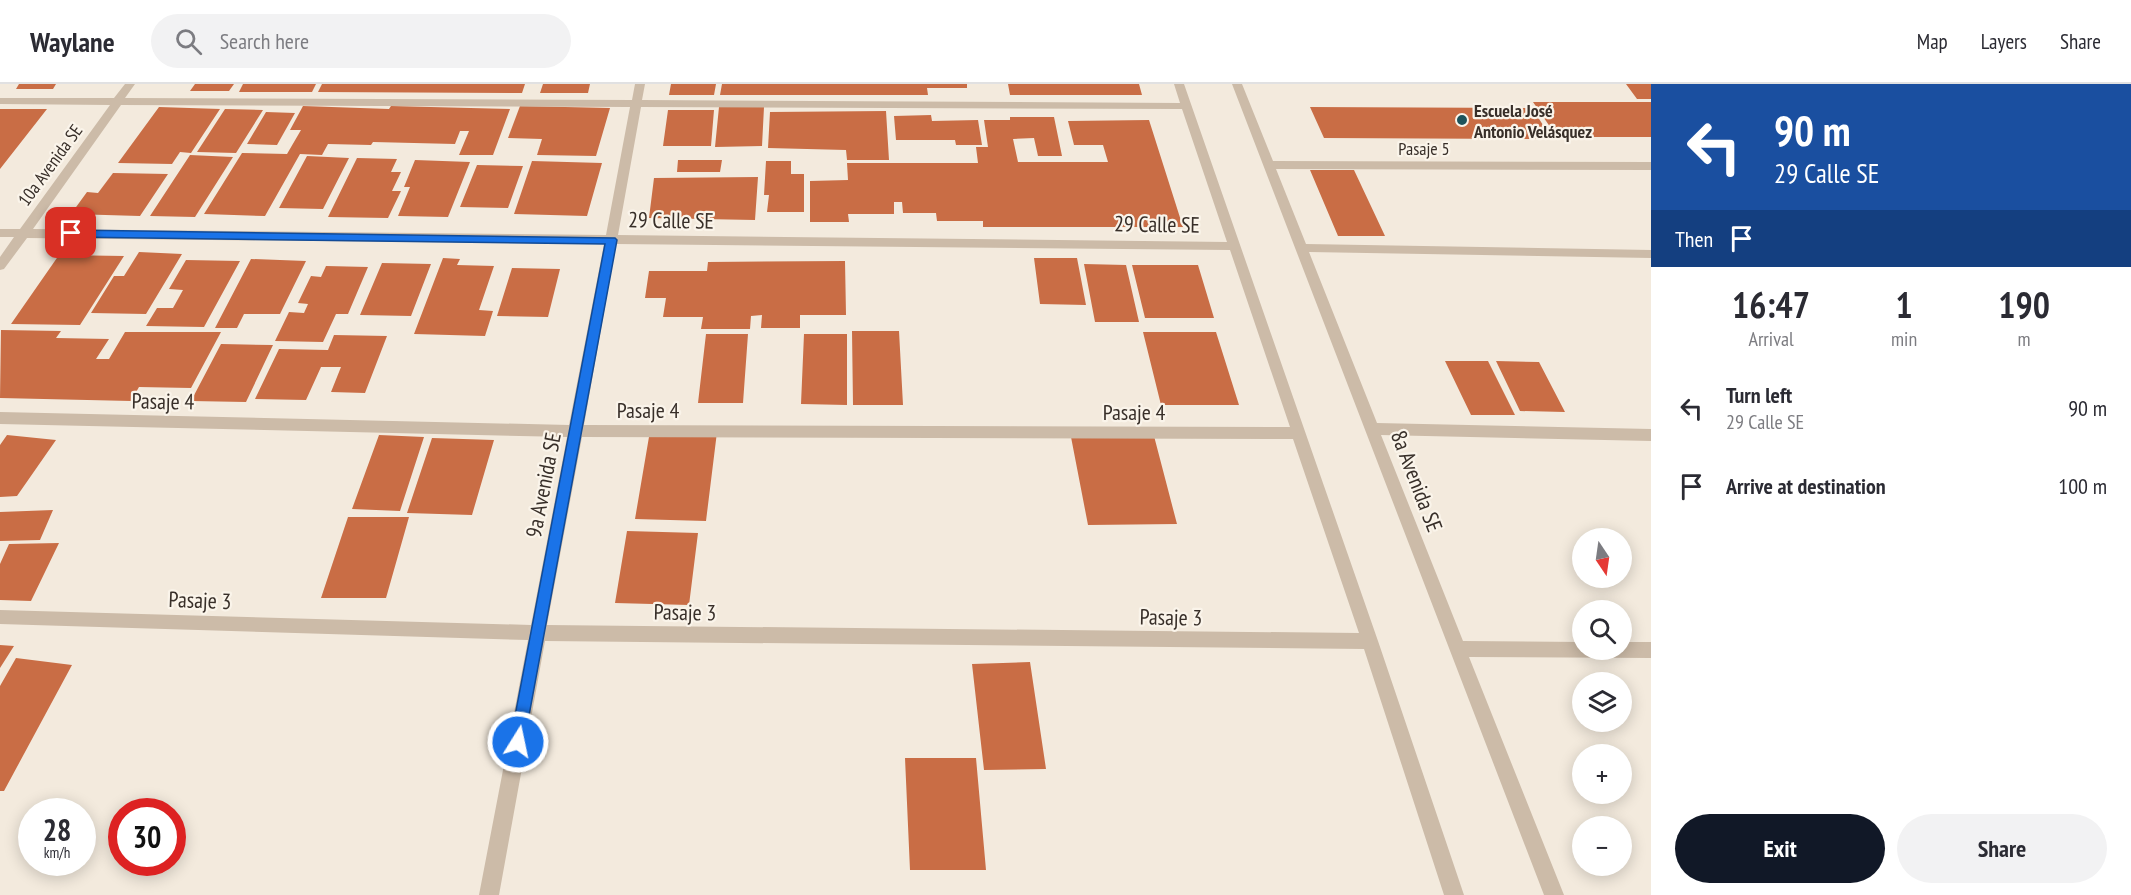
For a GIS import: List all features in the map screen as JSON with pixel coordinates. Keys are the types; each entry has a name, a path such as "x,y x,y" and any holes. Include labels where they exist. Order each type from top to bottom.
{"street":[{"name":"10a Avenida SE","path":"0,266 130,84"},
{"name":"9a Avenida SE","path":"489,895 640,84"},
{"path":"1179,84 1370,641 1454,895"},
{"name":"8a Avenida SE","path":"1237,84 1554,895"},
{"path":"0,101 1186,106"},
{"name":"Pasaje 5","path":"1269,165 1651,166"},
{"name":"29 Calle SE","path":"0,233 1233,246"},
{"path":"1301,248 1651,254"},
{"name":"Pasaje 4","path":"0,418 576,431 1297,433"},
{"path":"1372,429 1651,435"},
{"name":"Pasaje 3","path":"0,617 538,633 1370,641"},
{"path":"1458,649 1651,650"}],"building":[{"path":"19,84 56,84 53,89 16,89"},
{"path":"195,84 234,84 229,91 190,91"},
{"path":"243,84 316,84 312,92 239,92"},
{"path":"322,84 525,84 522,93 318,92"},
{"path":"543,84 590,84 588,93 540,93"},
{"path":"671,84 716,84 714,95 669,95"},
{"path":"722,84 967,84 967,88 927,88 928,95 720,95"},
{"path":"1008,84 1139,84 1142,95 1010,95"},
{"path":"1626,84 1651,84 1651,99 1637,99"},
{"path":"1533,102 1651,102 1651,137 1557,137"},
{"path":"303,106 510,109 493,155 459,155 469,131 460,131 455,144 373,142 371,145 328,144 322,155 300,154 265,216 204,214 242,153 287,154 301,130 290,130"},
{"path":"520,106 610,108 596,156 537,155 542,139 508,138"},
{"path":"159,107 220,109 191,153 180,152 172,164 118,163"},
{"path":"719,107 764,107 762,146 715,147"},
{"path":"1310,107 1532,108 1552,139 1324,138"},
{"path":"0,109 47,109 0,169"},
{"path":"225,109 263,110 236,153 197,152"},
{"path":"668,110 714,110 711,146 663,146"},
{"path":"886,111 889,160 847,160 846,150 768,148 770,112"},
{"path":"266,112 295,113 277,145 247,144"},
{"path":"931,115 932,121 978,120 982,145 956,145 955,140 896,140 894,116"},
{"path":"1010,117 1054,117 1062,156 1038,156 1034,138 1013,139 1018,162 1108,162 1103,145 1074,145 1068,121 1149,120 1183,227 983,227 983,221 937,221 936,213 903,213 902,202 894,202 894,214 848,214 849,222 810,222 810,181 848,180 847,163 978,163 976,147 988,147 984,120 1010,120"},
{"path":"190,155 233,157 195,217 150,216"},
{"path":"307,156 349,158 323,209 279,208"},
{"path":"357,158 397,159 391,172 401,172 392,191 401,191 388,218 328,217"},
{"path":"415,160 470,162 448,217 398,216 410,187 404,187"},
{"path":"678,160 722,160 720,172 677,172"},
{"path":"532,161 602,163 587,216 514,214"},
{"path":"766,161 791,161 791,174 804,174 804,212 767,212 769,195 764,195"},
{"path":"477,165 523,166 508,208 460,207"},
{"path":"1310,170 1354,170 1385,236 1338,236"},
{"path":"113,173 168,174 140,216 71,214 87,192 98,193"},
{"path":"758,177 755,220 649,218 654,178"},
{"path":"139,252 182,254 146,314 91,313 114,276 124,276"},
{"path":"59,255 124,256 80,325 11,324"},
{"path":"443,258 460,259 457,265 494,266 479,310 493,311 485,336 414,334"},
{"path":"1034,258 1077,258 1086,305 1040,304"},
{"path":"251,259 306,261 280,314 244,314 237,328 215,328"},
{"path":"186,260 240,261 204,327 146,326 157,308 173,308 183,290 169,289"},
{"path":"845,261 846,315 800,315 800,328 761,328 762,315 751,316 750,329 701,329 703,317 663,317 666,298 645,298 649,271 707,271 708,262"},
{"path":"382,263 431,264 411,316 360,315"},
{"path":"1084,264 1126,265 1139,322 1095,322"},
{"path":"1132,265 1198,265 1214,318 1145,318"},
{"path":"326,266 368,267 348,314 336,314 323,342 275,341 289,312 304,313 308,304 298,303 311,276 321,277"},
{"path":"512,268 560,269 548,317 497,316"},
{"path":"1,330 61,331 56,338 109,339 96,359 109,359 125,332 221,332 191,388 139,387 131,401 0,398"},
{"path":"852,331 899,331 903,405 853,405"},
{"path":"1143,332 1216,332 1239,405 1161,405"},
{"path":"706,334 748,334 743,403 698,403"},
{"path":"804,334 847,334 847,405 801,404"},
{"path":"334,335 387,336 365,393 331,392 341,367 321,367 306,400 255,399 279,349 328,350"},
{"path":"221,344 273,345 246,402 191,401"},
{"path":"1445,361 1488,361 1515,415 1471,415"},
{"path":"1496,361 1539,362 1565,412 1520,411"},
{"path":"650,431 717,432 706,521 635,519"},
{"path":"7,435 56,440 17,496 0,497 0,445"},
{"path":"379,435 424,437 400,511 352,509"},
{"path":"1154,436 1177,524 1088,525 1071,437"},
{"path":"432,438 494,440 472,515 407,513"},
{"path":"53,510 40,540 0,541 0,512"},
{"path":"348,517 409,517 386,598 321,598"},
{"path":"627,531 698,533 689,605 615,603"},
{"path":"59,543 31,601 0,600 0,564 9,544"},
{"path":"0,645 14,646 0,668"},
{"path":"16,658 72,665 4,791 0,791 0,686"},
{"path":"1030,662 1046,769 984,770 972,664"},
{"path":"905,758 976,758 986,870 910,870"}],"place":[{"name":"Escuela José Antonio Velásquez","path":"1462,120"}],"route":[{"path":"71,233 611,240 518,742"}]}
